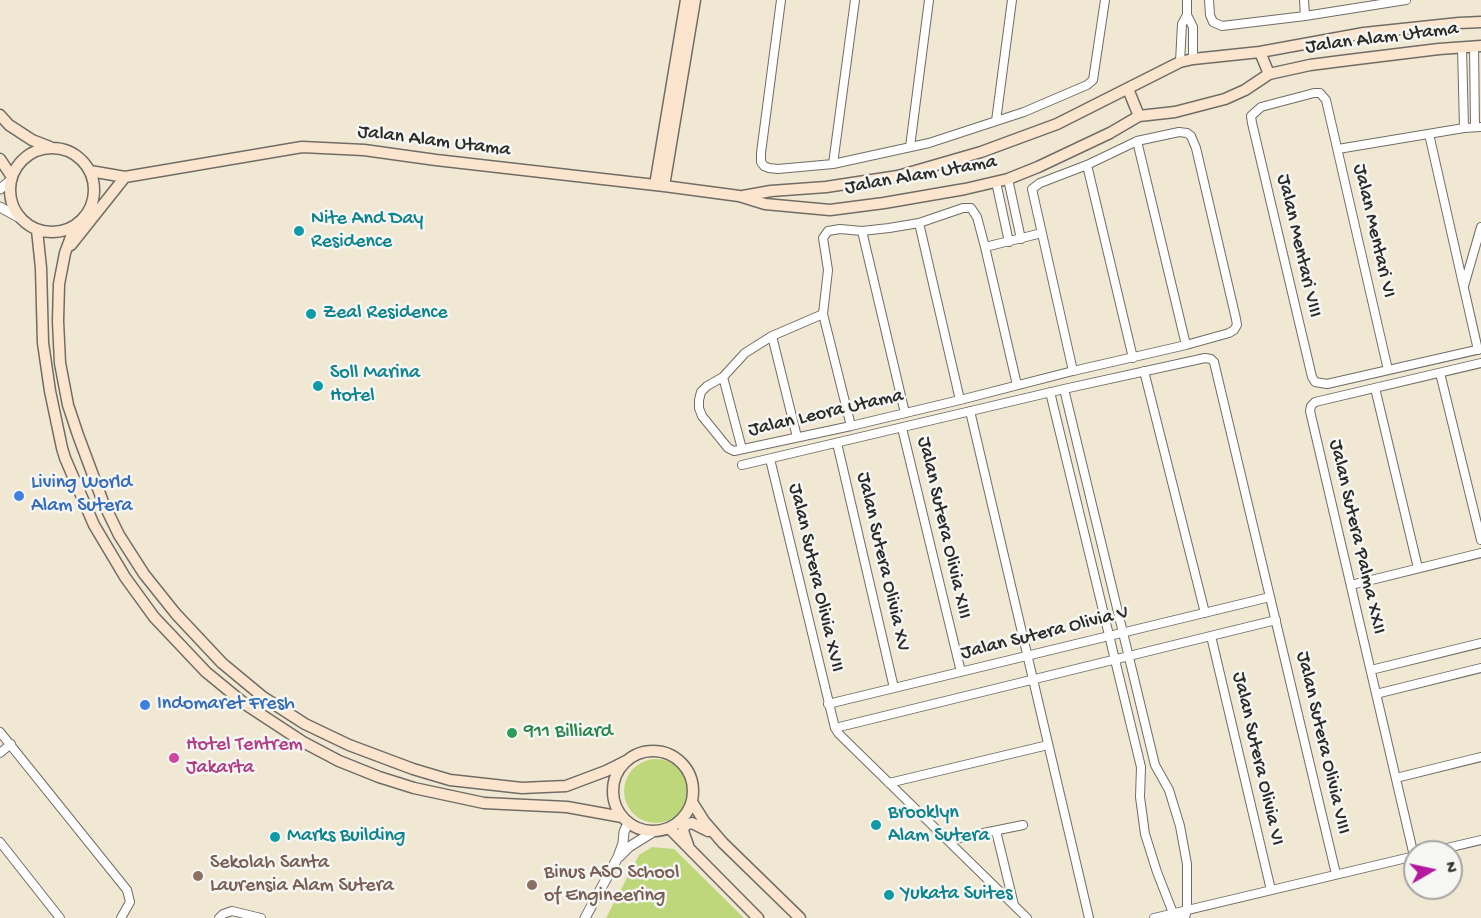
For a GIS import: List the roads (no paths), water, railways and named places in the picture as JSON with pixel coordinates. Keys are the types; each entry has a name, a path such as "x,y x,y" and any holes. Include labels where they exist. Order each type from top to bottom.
{"main road":[{"path":"660,185 686,0"},
{"path":"660,185 695,0"},
{"name":"Jalan Alam Utama","path":"740,196 826,187 898,176 981,152 1057,124 1180,62 1260,52 1364,33 1481,22"},
{"name":"Jalan Alam Utama","path":"90,171 124,177 302,147 364,150 660,185 740,196 765,204 824,210 884,203 1008,179 1059,158 1139,117 1175,112 1225,99 1245,90 1269,74 1310,65 1478,46"},
{"path":"1260,52 1269,74"},
{"path":"1128,89 1139,117"},
{"path":"0,116 32,140 74,153 90,171 94,183 91,208 75,226 50,233 37,230 20,218 13,206 10,193 12,178 18,165 26,156 50,147"},
{"path":"0,159 12,178"},
{"path":"65,253 124,177"},
{"path":"37,230 41,268 43,343 62,448 94,525 125,577 154,617 206,672 245,704 303,742 339,761 414,788 484,803 567,807 625,820 640,830 653,832 669,828 683,818 692,802 693,788 689,773 680,761 668,753 653,750 639,753 606,771 566,786 522,788 450,780 349,745 305,724 263,697 222,663 176,614 144,574 119,535 103,502 78,435 68,405 60,363 58,321 58,284 65,253 75,226"},
{"path":"625,820 616,807 613,794 618,770 626,761"},
{"path":"692,802 714,832 800,918"},
{"path":"690,848 683,831 685,825 692,823 706,831 714,832"},
{"path":"669,828 758,918"}],"street":[{"path":"781,0 761,153 761,162 764,166 778,169 833,164 930,143 1024,112 1088,85 1093,80 1106,0"},
{"path":"833,164 855,0"},
{"path":"910,147 929,0"},
{"path":"996,121 1012,0"},
{"path":"1187,0 1187,15 1193,27 1193,59"},
{"path":"1209,0 1213,22 1222,26 1406,0"},
{"path":"1304,0 1305,16"},
{"path":"1180,62 1182,24 1187,15"},
{"path":"1338,149 1478,127 1478,46"},
{"path":"1462,47 1464,128"},
{"name":"Jalan Mentari VI","path":"1252,123 1251,116 1261,107 1314,93 1320,93 1326,100 1388,370"},
{"name":"Jalan Mentari VIII","path":"1252,123 1312,377 1315,382 1327,384 1388,370"},
{"name":"Jalan Leora Utama","path":"824,314 772,336 745,353 723,377 701,392 699,408 702,416 728,448 734,451 851,426 1229,333 1237,325 1196,148 1187,132 1137,141 1087,165 1040,183 1032,189 1074,371"},
{"path":"1388,370 1479,349 1429,134"},
{"path":"1137,141 1186,345"},
{"path":"1087,165 1133,358"},
{"path":"0,189 12,178"},
{"path":"1008,179 1021,239"},
{"path":"996,182 1008,242"},
{"path":"0,207 20,218"},
{"path":"851,426 824,314 828,270 823,238 828,231 862,231 919,223 963,208 971,208 985,248 1017,385"},
{"path":"919,223 960,400"},
{"path":"1464,287 1481,227"},
{"path":"862,231 905,413"},
{"path":"985,248 1042,233"},
{"path":"772,336 797,437"},
{"name":"Jalan Sutera Olivia VIII","path":"1144,371 1205,358 1211,358 1214,362 1336,874"},
{"path":"1418,568 1374,388 1481,363"},
{"path":"742,465 1144,371 1205,613"},
{"path":"1440,373 1481,540"},
{"path":"723,377 742,449"},
{"name":"Jalan Sutera Palma XXII","path":"1374,388 1315,402 1310,411 1411,840"},
{"path":"1064,389 1155,765 1169,790 1180,826 1187,864 1185,918"},
{"path":"1050,392 1141,767 1140,797 1145,834 1157,872 1176,916"},
{"path":"970,411 1089,918"},
{"name":"Jalan Sutera Olivia XIII","path":"902,428 961,672"},
{"name":"Jalan Sutera Olivia XV","path":"837,443 894,688"},
{"name":"Jalan Sutera Olivia XVII","path":"770,459 835,728"},
{"path":"1351,585 1481,553"},
{"name":"Jalan Sutera Olivia V","path":"828,704 1270,597"},
{"name":"Jalan Sutera Olivia V","path":"835,728 1276,620"},
{"name":"Jalan Sutera Olivia VI","path":"1211,636 1270,890"},
{"path":"1371,670 1481,644"},
{"path":"1376,694 1481,668"},
{"path":"835,728 1027,918"},
{"path":"0,732 127,890 130,902 121,918"},
{"path":"0,753 11,744"},
{"path":"889,783 1048,745"},
{"path":"1396,778 1481,757"},
{"path":"1141,767 1155,765"},
{"path":"585,918 618,857 625,820"},
{"path":"949,840 1023,825"},
{"path":"996,831 1015,907"},
{"path":"618,857 653,832"},
{"path":"1463,844 1481,840"},
{"path":"0,842 60,918"},
{"path":"1154,918 1176,916 1187,909 1403,859"},
{"path":"219,918 232,911 261,918"}],"place":[{"name":"Nite And Day Residence","path":"299,231"},
{"name":"Zeal Residence","path":"311,314"},
{"name":"Soll Marina Hotel","path":"318,386"},
{"name":"Living World Alam Sutera","path":"19,496"},
{"name":"Indomaret Fresh","path":"145,705"},
{"name":"911 Billiard","path":"512,733"},
{"name":"Hotel Tentrem Jakarta","path":"174,758"},
{"name":"Brooklyn Alam Sutera","path":"876,825"},
{"name":"Marks Building","path":"275,837"},
{"name":"Sekolah Santa Laurensia Alam Sutera","path":"198,876"},
{"name":"Binus ASO School of Engineering","path":"532,885"},
{"name":"Yukata Suites","path":"889,895"}]}
